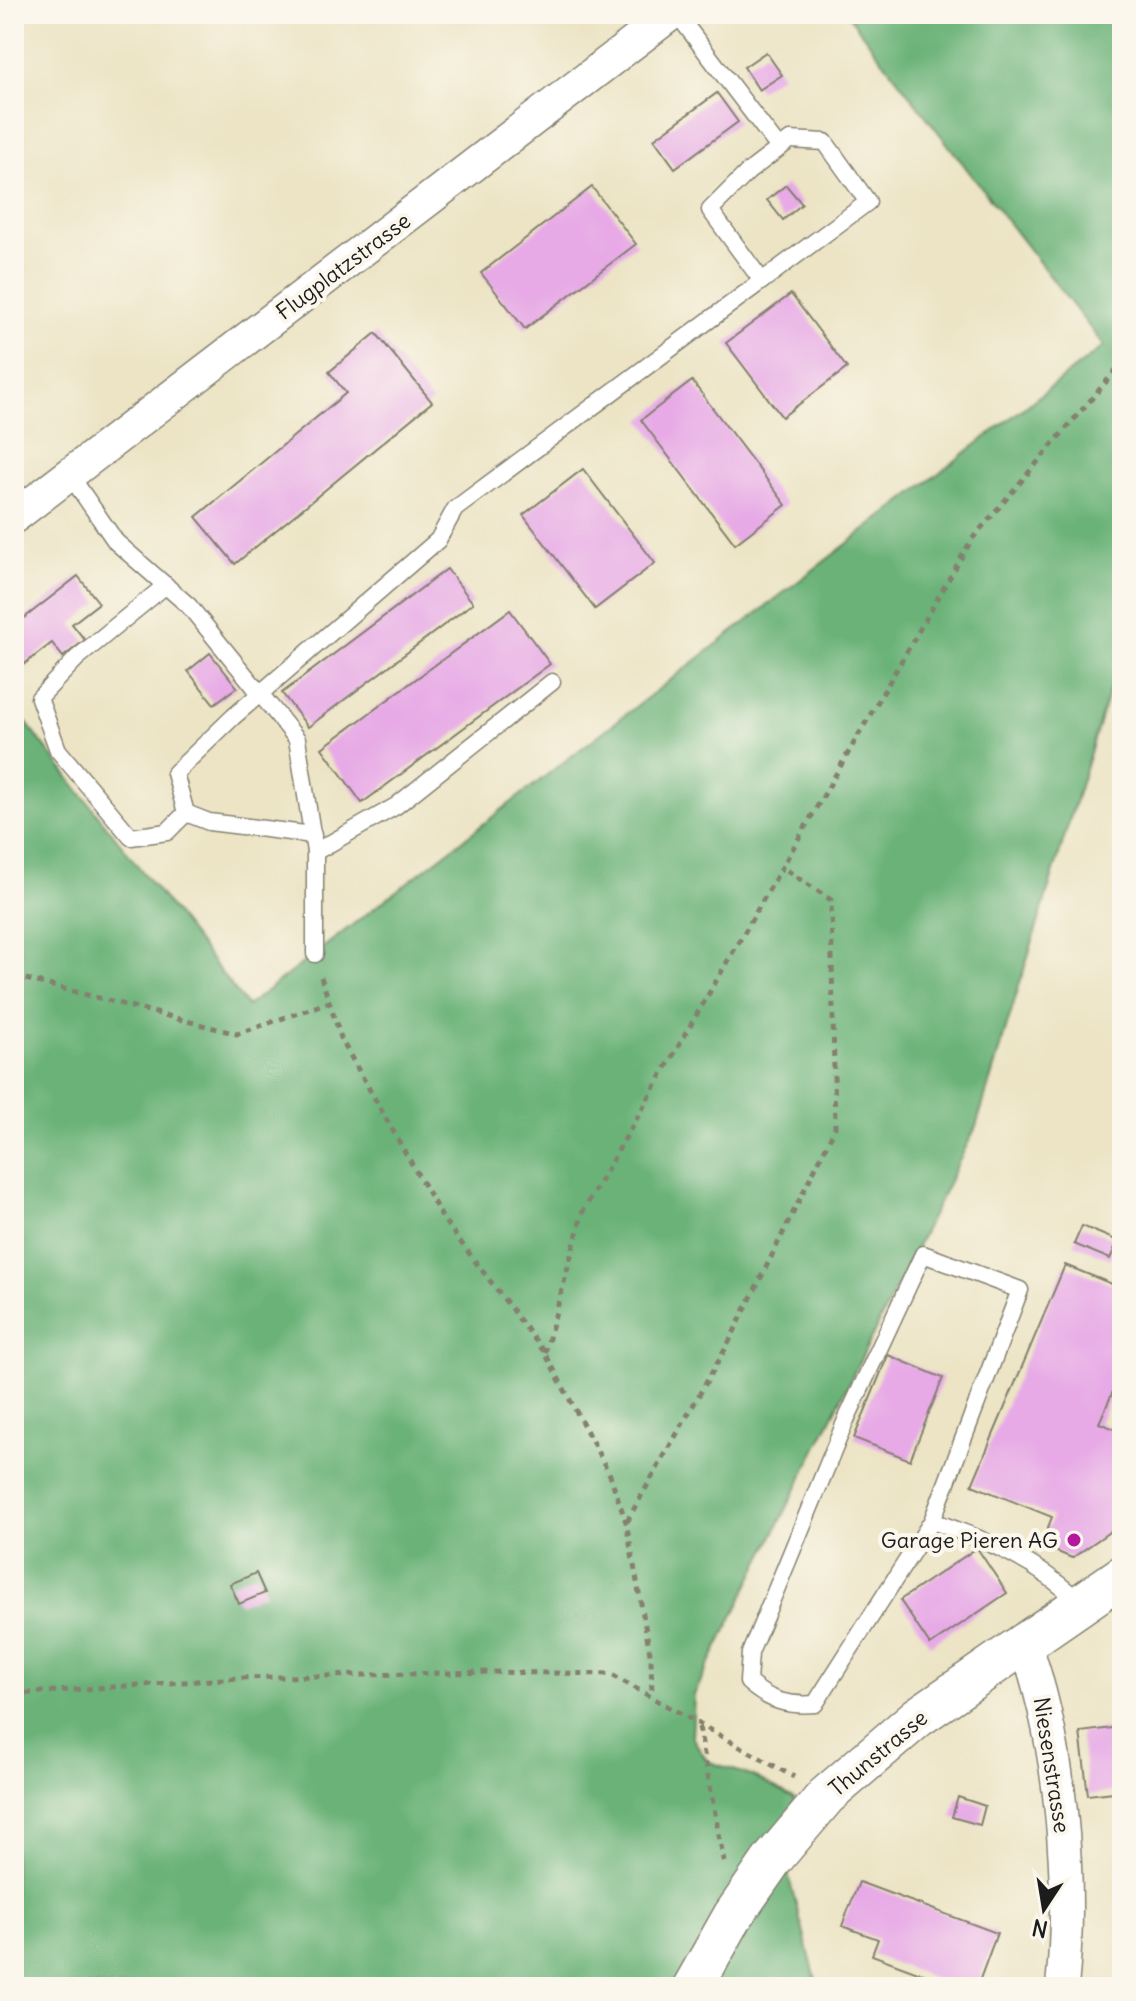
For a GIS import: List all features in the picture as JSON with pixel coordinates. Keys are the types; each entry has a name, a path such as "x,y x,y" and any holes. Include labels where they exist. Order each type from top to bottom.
{"street":[{"name":"Flugplatzstrasse","path":"14,517 674,14"},
{"name":"Thunstrasse","path":"693,1987 733,1916 772,1860 826,1796 918,1717 1122,1576"},
{"name":"Niesenstrasse","path":"1024,1641 1042,1699 1065,1848 1062,1987"}],"lane":[{"path":"674,14 779,148"},
{"path":"186,813 175,773 262,692 438,540 455,509 762,281 868,202 825,142 790,140 748,172 710,210 762,281"},
{"path":"70,475 116,542 189,606 262,692 297,739 314,844 315,954"},
{"path":"166,585 77,658 39,698 58,750 131,837 167,832 186,813"},
{"path":"186,813 209,822 314,844 396,806 552,682"},
{"path":"923,1254 1020,1290 932,1521 815,1704 794,1706 766,1698 748,1682 750,1653 846,1420 923,1254"},
{"path":"932,1521 988,1540 1057,1580 1081,1604"}],"path":[{"path":"545,1353 583,1211 972,539 1122,363"},
{"path":"626,1522 727,1346 835,1128 831,900 782,867"},
{"path":"315,954 327,1003 342,1041 443,1219 545,1353 610,1475 626,1522 651,1658 652,1695"},
{"path":"14,976 237,1034 327,1003"},
{"path":"14,1694 239,1678 488,1672 610,1674 826,1796"},
{"path":"698,1726 733,1916"}],"green space":[{"path":"847,14 1122,14 1122,648 976,1127 694,1695 692,1737 707,1761 754,1777 795,1799 779,1840 818,1987 14,1987 14,707 247,1006 1104,346"}],"building":[{"path":"766,52 782,75 759,90 744,67"},
{"path":"717,93 738,122 675,168 654,139"},
{"path":"786,185 802,204 783,220 767,200"},
{"path":"592,187 636,244 525,329 481,273"},
{"path":"791,294 847,368 782,417 726,343"},
{"path":"376,333 432,402 235,564 196,517 346,393 329,372"},
{"path":"692,381 786,505 735,544 641,420"},
{"path":"583,469 655,563 595,609 523,515"},
{"path":"447,569 473,603 308,727 282,693"},
{"path":"78,576 99,603 72,624 85,640 63,657 52,643 14,672 14,626"},
{"path":"510,610 550,664 362,803 322,748"},
{"path":"210,653 237,687 214,704 188,671"},
{"path":"1082,1226 1118,1241 1110,1259 1074,1244"},
{"path":"1065,1265 1122,1288 1122,1371 1099,1423 1122,1432 1122,1523 1072,1558 1041,1545 1052,1517 972,1485"},
{"path":"888,1355 943,1378 910,1460 854,1438"},
{"path":"977,1548 1007,1593 930,1645 900,1600"},
{"path":"256,1573 265,1593 239,1604 230,1584"},
{"path":"1121,1727 1122,1791 1088,1795 1080,1732"},
{"path":"958,1797 985,1806 980,1825 952,1817"},
{"path":"859,1882 997,1933 977,1987 958,1987 872,1955 878,1939 842,1926"}],"place":[{"name":"Garage Pieren AG","path":"1074,1540"}]}
